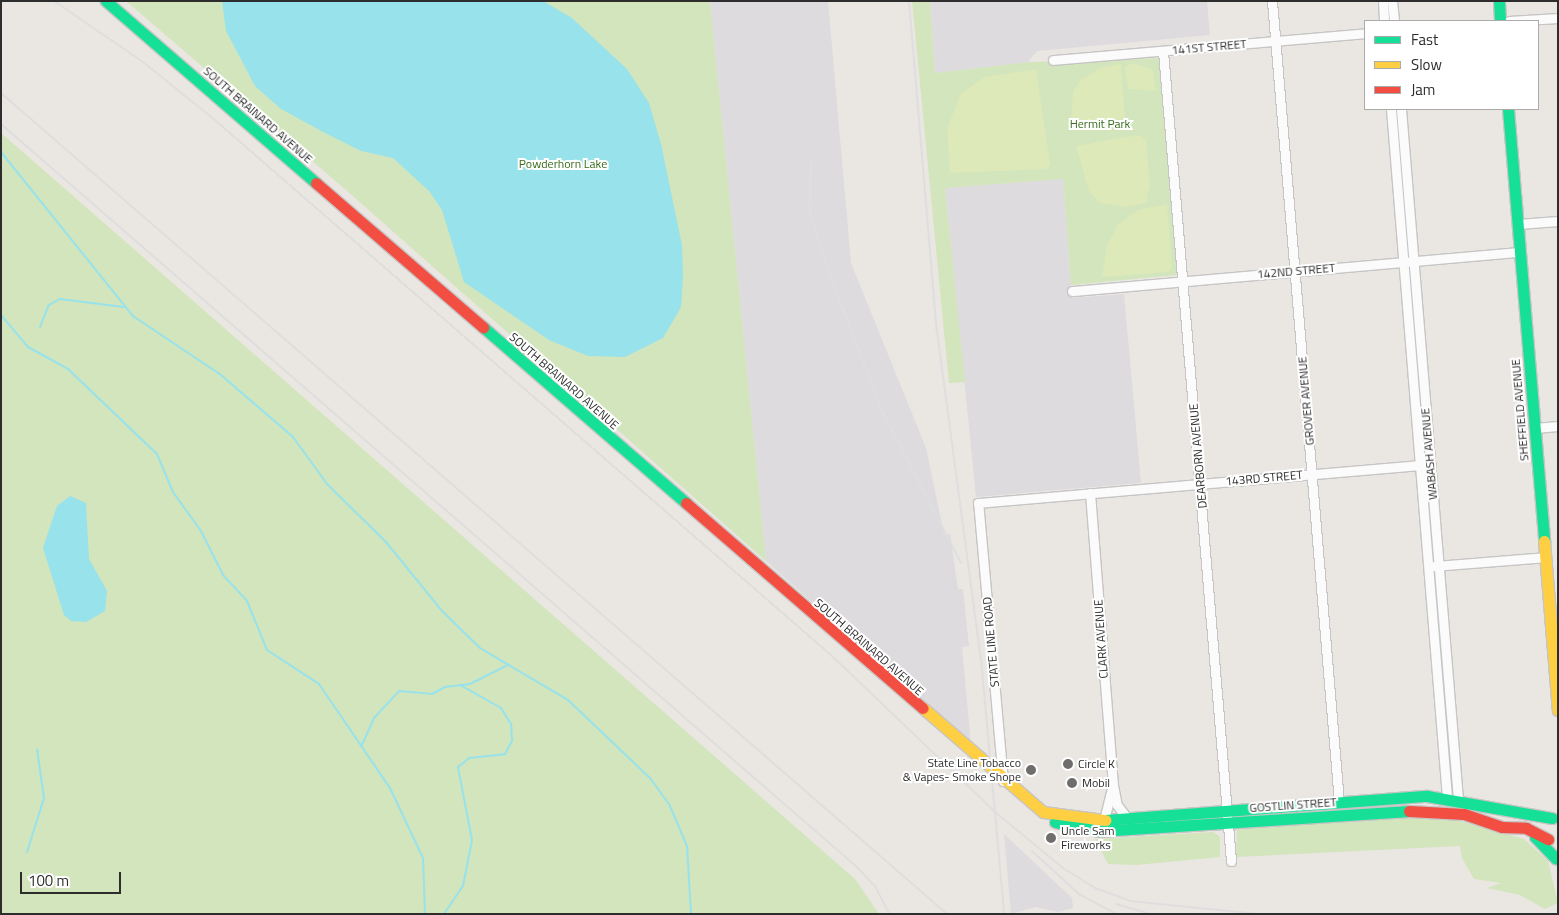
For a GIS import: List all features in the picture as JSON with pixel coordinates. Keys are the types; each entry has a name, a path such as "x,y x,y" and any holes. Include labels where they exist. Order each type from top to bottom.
{"main road":[{"name":"SOUTH BRAINARD AVENUE","path":"106,1 1003,781"},
{"path":"1499,1 1500,20"},
{"name":"SHEFFIELD AVENUE","path":"1508,110 1546,557 1554,618 1558,710"},
{"name":"GOSTLIN STREET","path":"1003,781 1063,826 1090,831 1228,824 1424,810 1464,814 1502,827 1526,828 1555,851"},
{"name":"GOSTLIN STREET","path":"1040,810 1065,819 1104,820 1339,802 1452,798 1556,813"},
{"path":"1555,851 1556,813"},
{"path":"1502,827 1531,835 1555,851"}],"street":[{"name":"GROVER AVENUE","path":"1272,1 1339,802"},
{"path":"1383,1 1384,20"},
{"path":"1392,1 1394,20"},
{"path":"1525,20 1558,18"},
{"name":"141ST STREET","path":"1053,60 1364,34"},
{"name":"DEARBORN AVENUE","path":"1162,51 1184,281 1231,861"},
{"name":"WABASH AVENUE","path":"1391,110 1420,465 1452,798"},
{"name":"WABASH AVENUE","path":"1401,110 1439,565 1452,798"},
{"path":"1518,224 1558,221"},
{"name":"142ND STREET","path":"1072,291 1520,252"},
{"path":"1535,428 1558,426"},
{"name":"143RD STREET","path":"978,503 1430,464"},
{"name":"CLARK AVENUE","path":"1090,493 1113,785 1127,818"},
{"name":"STATE LINE ROAD","path":"978,503 1003,781"},
{"path":"1429,566 1546,557"},
{"name":"CLARK AVENUE","path":"1104,820 1113,785"}],"shaded area":[{"path":"710,1 828,1 851,263 926,448 944,534 950,534 958,589 963,589 969,646 962,647 971,744 766,561"},
{"path":"930,1 1207,1 1210,35 1037,51 1028,62 935,73"},
{"path":"1063,179 1072,298 1124,294 1141,483 976,497 945,188"},
{"path":"1004,834 1072,898 1073,908 1058,912 1036,907 1011,914"}],"green space":[{"name":"Powderhorn Lake","path":"126,1 710,1 766,561 346,190"},
{"name":"Hermit Park","path":"912,1 930,1 935,73 1028,62 1160,58 1177,275 1071,285 1063,179 945,188 965,382 949,383"},
{"path":"1133,63 1153,70 1156,91 1128,89 1125,67"},
{"path":"1121,64 1125,119 1071,123 1073,92 1080,81 1100,68"},
{"path":"1036,69 1050,165 1046,169 950,173 947,128 961,94 985,77"},
{"path":"1,133 855,879 879,914 1,914"},
{"path":"1139,135 1146,140 1150,184 1146,203 1126,207 1100,203 1089,191 1076,146"},
{"path":"1167,204 1172,267 1168,272 1102,277 1107,245 1118,225 1138,210"},
{"path":"1421,815 1442,816 1524,839 1548,861 1558,903 1545,909 1520,895 1487,888 1501,883 1474,879 1462,858 1460,846 1236,857 1237,830 1243,827"},
{"path":"1213,832 1220,837 1220,857 1136,865 1108,864 1095,839"}],"water":[{"name":"Powderhorn Lake","path":"222,1 543,1 572,18 627,69 649,103 661,144 682,245 683,277 681,307 663,338 625,357 588,356 549,340 464,282 442,210 429,191 393,158 361,151 327,134 281,109 255,86 226,31"},
{"path":"70,496 86,503 89,559 107,591 105,611 86,622 71,621 64,615 43,548 57,506"}],"waterway":[{"path":"1,152 133,316 221,375 293,437 327,484 386,542 442,611 480,648 568,700 650,778 670,806 687,846 691,914"},
{"path":"40,327 49,305 60,299 124,307"},
{"path":"1,315 28,347 68,369 157,454 173,492 201,531 223,575 247,601 267,650 319,684 390,788 423,858 425,914"},
{"path":"362,745 374,718 399,691 432,694 445,687 470,684 508,665"},
{"path":"444,914 463,886 472,840 458,767 469,758 505,754 512,741 511,724 501,708 462,686"},
{"path":"27,852 44,798 37,749"}],"railway":[{"path":"54,1 143,62 216,121 832,656 995,812 1063,868 1095,888 1130,901 1258,914"},
{"path":"909,1 937,331 981,659 1004,914"},
{"path":"1,93 947,914"},
{"path":"1,124 857,867 875,886 889,914"},
{"path":"811,158 810,212 825,262 883,413 961,563"},
{"path":"1032,851 1079,894 1116,914"},
{"path":"1116,904 1151,914"}],"traffic: fast":[{"path":"106,1 316,183"},
{"path":"1499,1 1500,20"},
{"path":"1508,110 1544,541"},
{"path":"483,327 686,503"},
{"path":"1105,820 1427,796 1552,818"},
{"path":"1055,822 1099,831 1409,811"},
{"path":"1535,837 1556,859"}],"traffic: slow":[{"path":"1544,541 1558,710"},
{"path":"923,708 1043,812 1105,820"}],"traffic: jam":[{"path":"316,183 483,327"},
{"path":"686,503 923,708"},
{"path":"1409,811 1464,814 1502,827 1526,828 1548,839"}],"place":[{"name":"Circle K","path":"1068,764"},
{"name":"State Line Tobacco & Vapes- Smoke Shope","path":"1031,770"},
{"name":"Mobil","path":"1072,783"},
{"name":"Uncle Sam Fireworks","path":"1051,838"}]}
